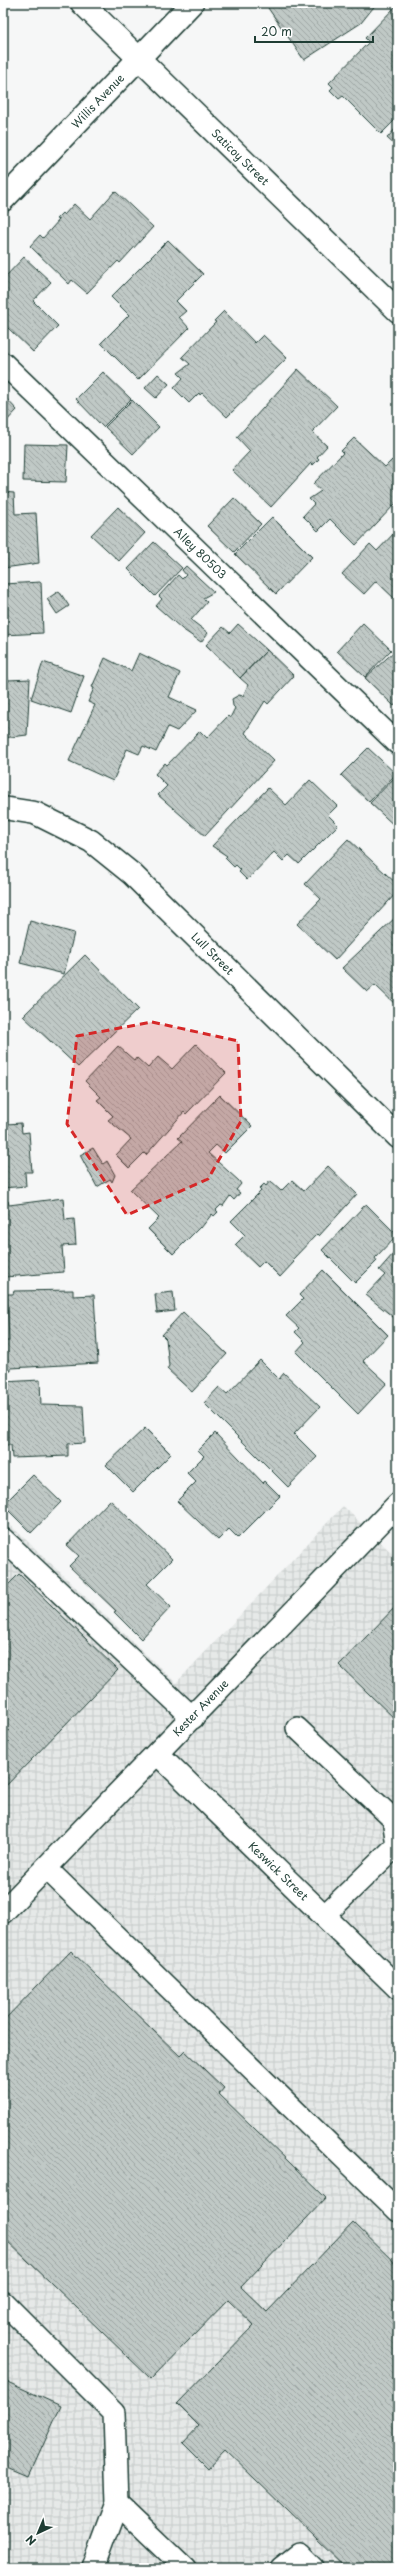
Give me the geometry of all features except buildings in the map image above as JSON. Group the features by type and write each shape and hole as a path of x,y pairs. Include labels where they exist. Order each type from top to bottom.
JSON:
{"street":[{"name":"Saticoy Street","path":"82,3 137,60 398,311"},
{"name":"Willis Avenue","path":"3,200 192,3"},
{"name":"Lull Street","path":"3,808 35,813 91,841 132,874 398,1137"},
{"name":"Kester Avenue","path":"3,1912 193,1718 398,1504"},
{"name":"Keswick Street","path":"158,1754 398,1988"}],"lane":[{"name":"Alley 80503","path":"3,363 398,744"},
{"path":"3,1539 193,1718"},
{"path":"297,1728 393,1819 397,1845 324,1916"},
{"path":"46,1868 398,2211"},
{"path":"3,2302 114,2414 117,2503 93,2568"},
{"path":"117,2503 185,2568"},
{"path":"281,2568 299,2554 313,2568"}],"highlighted area":[{"path":"152,1022 238,1041 241,1121 208,1179 127,1215 67,1124 77,1036"}],"shaded area":[{"path":"343,1506 398,1559 398,2568 3,2568 3,1518 176,1683"}]}
